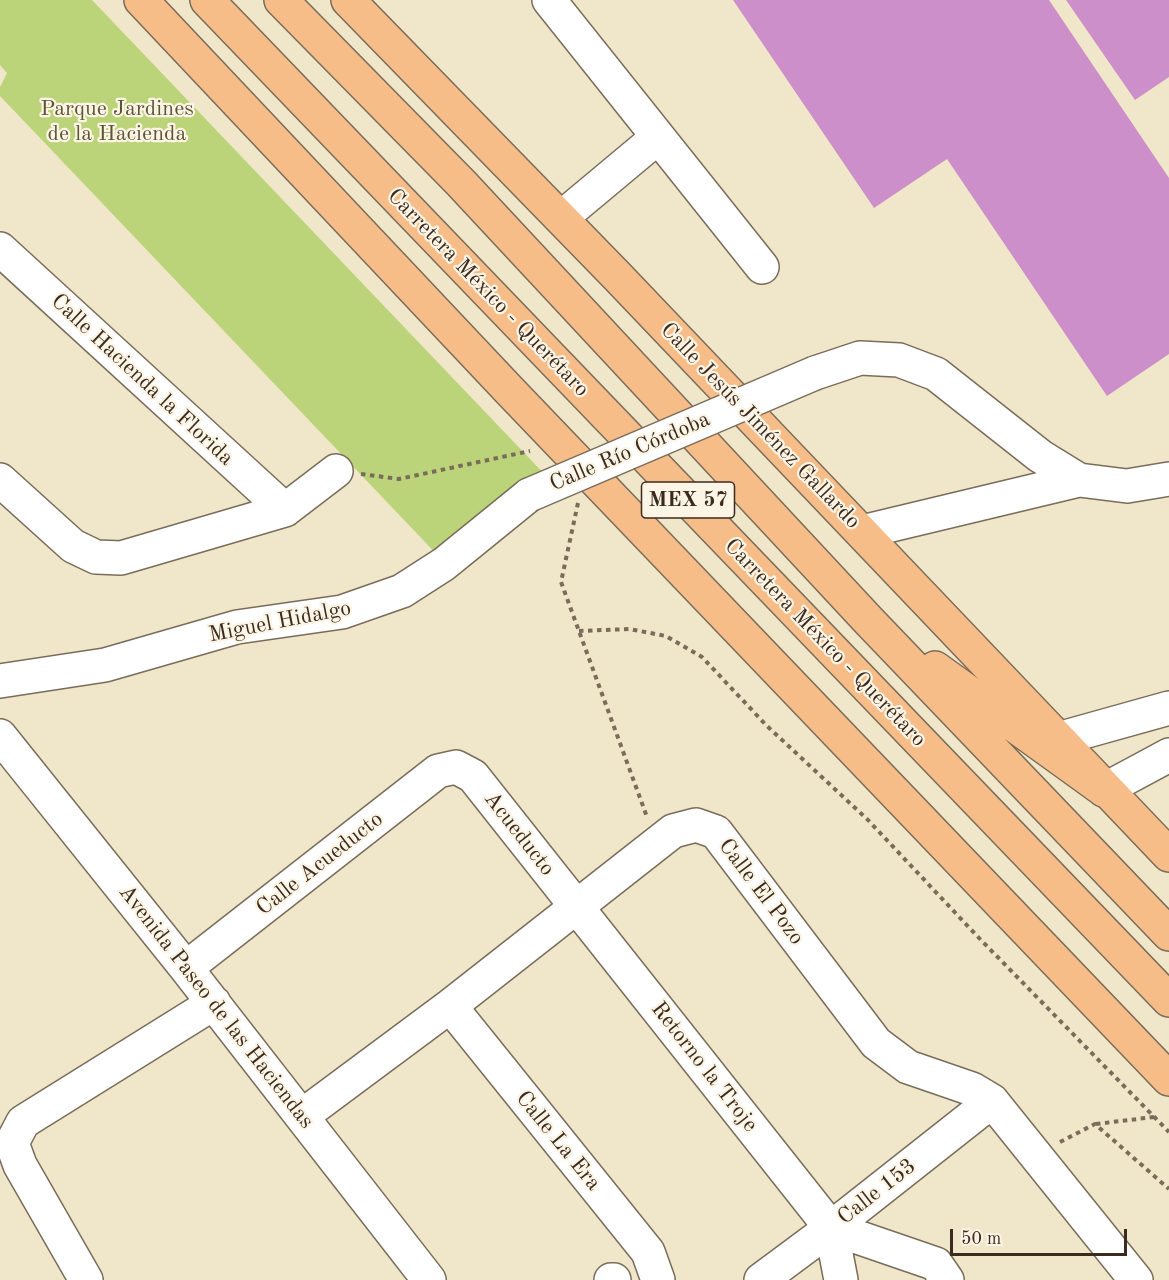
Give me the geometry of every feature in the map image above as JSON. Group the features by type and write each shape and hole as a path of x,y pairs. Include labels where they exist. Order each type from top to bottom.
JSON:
{"main road":[{"path":"141,0 561,444 1169,1079"},
{"path":"192,0 272,67"},
{"name":"Carretera México - Querétaro","path":"207,0 1169,1000"},
{"name":"Carretera México - Querétaro","path":"281,0 461,183 869,621 1169,934"},
{"path":"310,0 461,183"},
{"name":"Calle Jesús Jiménez Gallardo","path":"348,0 561,218 862,532 1104,790 1169,855"},
{"path":"869,621 1104,790"}],"street":[{"path":"549,0 762,267"},
{"path":"561,218 658,136"},
{"name":"Calle Hacienda la Florida","path":"0,249 285,510"},
{"name":"Calle Río Córdoba","path":"529,495 815,373 860,358 899,360 936,374 1040,456 1079,480"},
{"path":"0,480 73,546 96,557 122,558 285,510 336,471"},
{"name":"Calle Río Córdoba","path":"862,532 1079,480 1127,486 1169,479"},
{"name":"Miguel Hidalgo","path":"0,681 105,665 237,627 342,612 402,591 444,564 529,495"},
{"path":"1058,739 1169,708"},
{"name":"Avenida Paseo de las Haciendas","path":"0,736 214,1003 429,1280"},
{"path":"1104,790 1169,755"},
{"name":"Calle Acueducto","path":"186,968 438,771 456,767"},
{"name":"Acueducto","path":"456,767 473,776 576,906"},
{"name":"Calle El Pozo","path":"302,1116 450,1006 674,831 696,825 716,832 876,1043 908,1067 972,1089 992,1101 1136,1280"},
{"name":"Retorno la Troje","path":"576,906 831,1228 841,1280"},
{"path":"86,1280 20,1165 12,1143 23,1122 214,1003"},
{"name":"Calle La Era","path":"450,1006 648,1252 658,1280"},
{"name":"Calle 153","path":"761,1280 992,1101"},
{"path":"831,1228 936,1264 947,1280"}],"path":[{"path":"336,471 399,479 561,444"},
{"path":"603,488 579,497 561,582 657,844"},
{"path":"579,631 629,629 666,636 702,657 767,726 867,819 979,939 1169,1132"},
{"path":"1035,1155 1095,1124 1154,1117"},
{"path":"1095,1124 1169,1189"}],"green space":[{"name":"Parque Jardines de la Hacienda","path":"0,0 92,0 552,482 445,563 0,96 0,87 7,73 0,65"}],"building":[{"path":"733,0 1049,0 1169,178 1169,354 1107,396 947,159 874,208"},
{"path":"1066,0 1169,0 1169,77 1135,100"}]}
